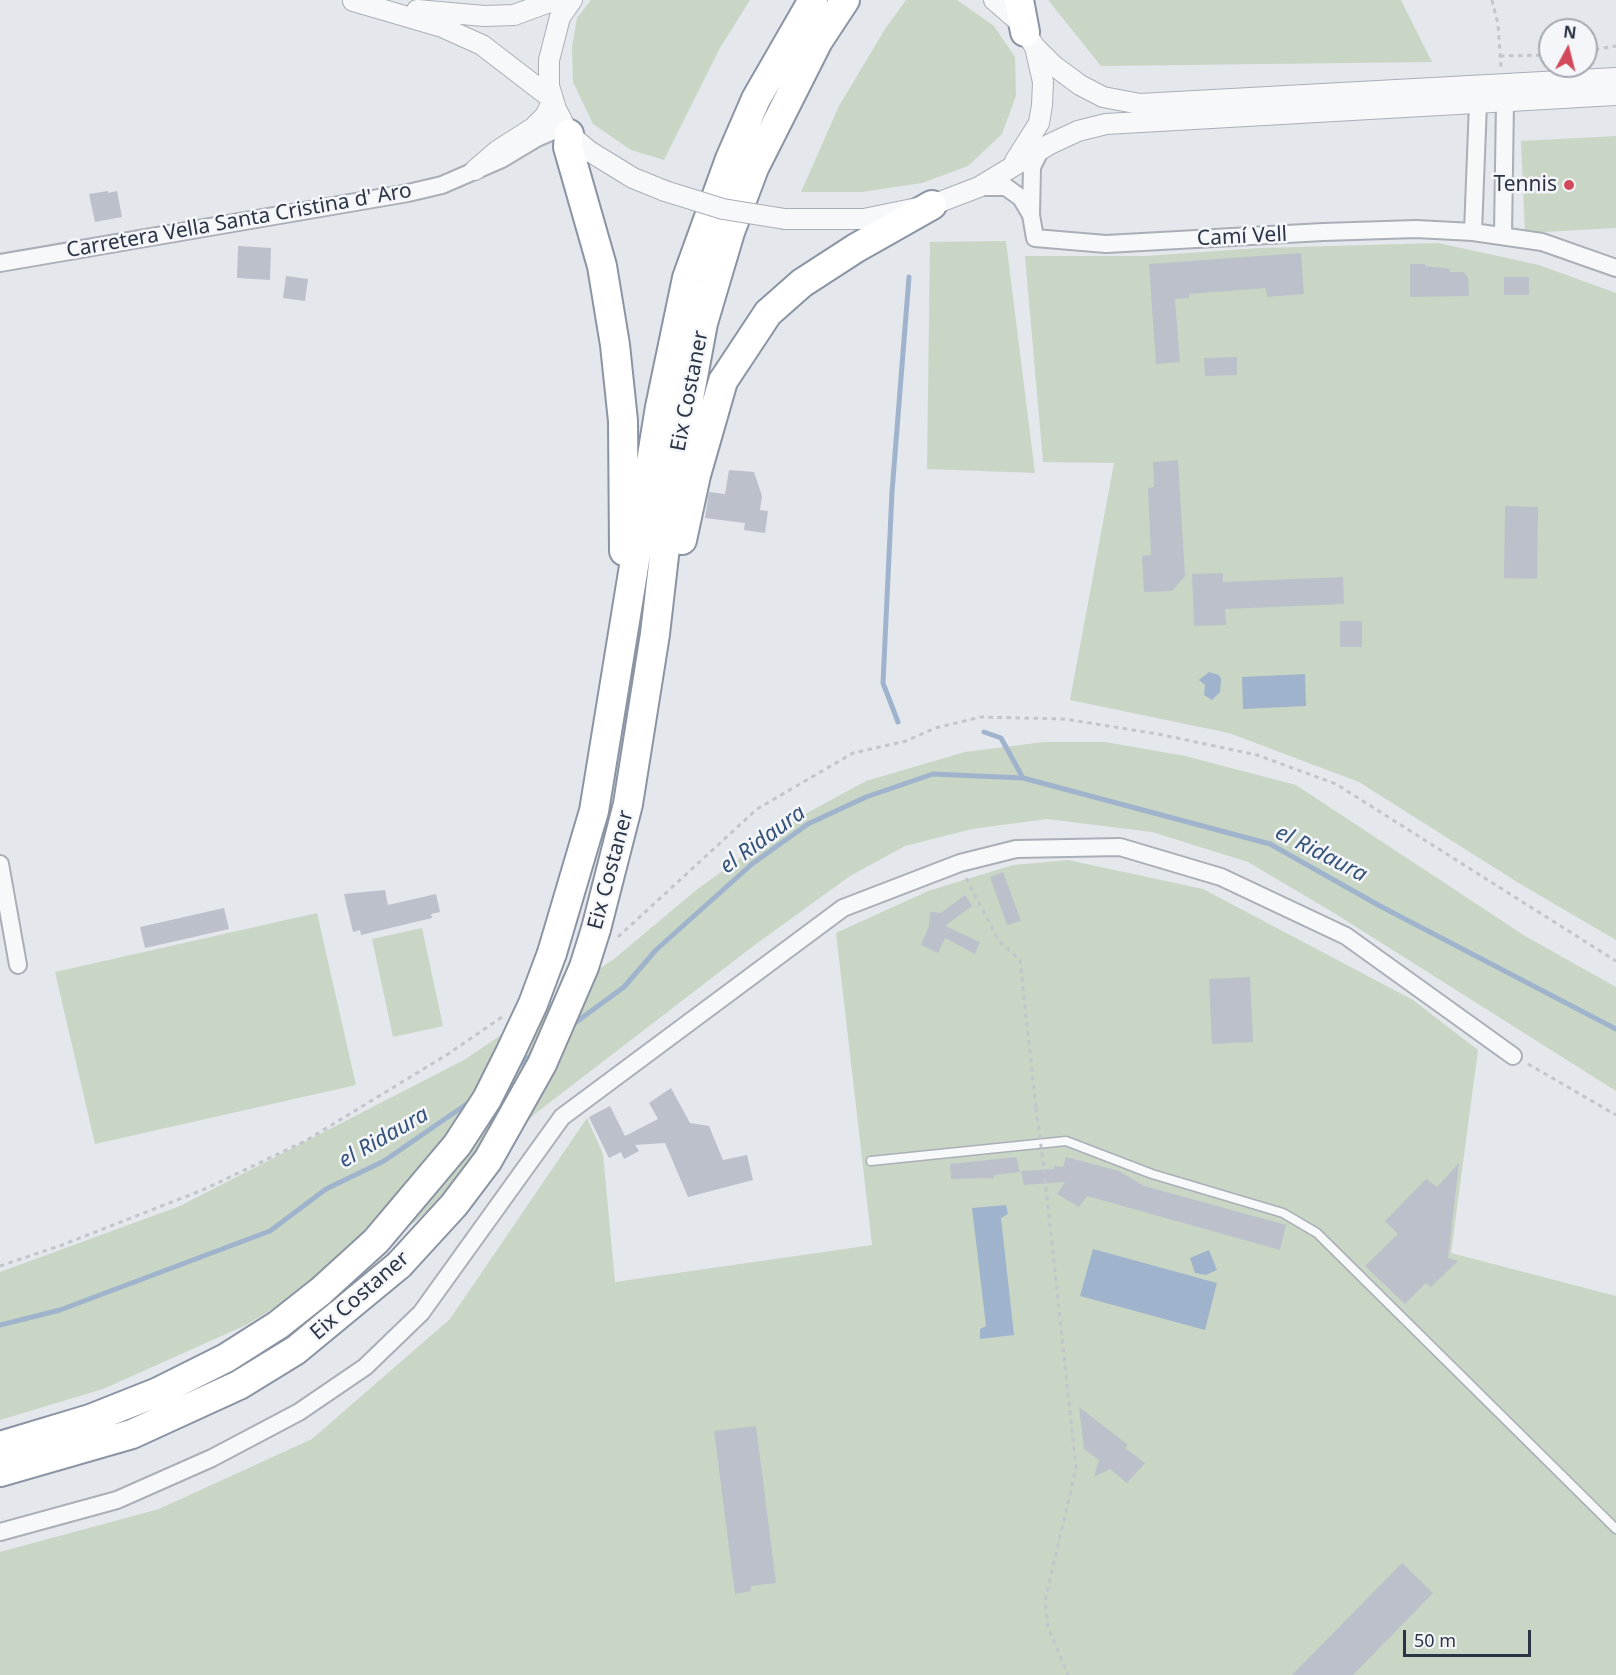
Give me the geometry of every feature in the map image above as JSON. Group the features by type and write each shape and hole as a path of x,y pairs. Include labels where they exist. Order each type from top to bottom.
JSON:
{"highway":[{"name":"Eix Costaner","path":"0,1446 90,1419 158,1392 234,1352 278,1325 321,1291 376,1241 457,1145 487,1099 533,1004 552,953 594,811 627,598 638,549 666,371 687,278 730,159 756,99 813,0"},
{"name":"Eix Costaner","path":"0,1472 132,1434 239,1385 296,1350 399,1265 454,1205 488,1160 542,1064 584,967 596,929 628,804 655,634 679,447 704,323 729,232 754,168 785,103 818,41 845,0"},
{"path":"1019,0 1030,39"},
{"path":"567,130 567,147 602,266 615,345 623,421 622,537 627,598"},
{"path":"655,634 679,555 696,475 713,413 723,381 739,354 768,313 802,283 856,248 932,205"}],"street":[{"path":"350,1 484,16 514,15 555,0"},
{"path":"572,0 560,17 549,60 552,99 567,130 611,166 665,191 723,209 785,219 864,219 932,205 979,187 1041,148 1078,131 1106,124 1478,103 1504,92 1616,78"},
{"path":"994,0 1053,65 1103,97 1140,104 1504,92 1616,95"},
{"path":"350,1 442,27 482,45 552,99"},
{"path":"1012,166 1039,123 1042,105 1042,82 1030,39"},
{"path":"1503,235 1504,92"},
{"path":"475,170 497,151 533,128 546,115 552,99"},
{"path":"1473,232 1478,103"},
{"name":"Carretera Vella Santa Cristina d' Aro","path":"0,263 408,193 442,184 567,130"},
{"name":"Camí Vell","path":"1041,148 1032,167 1031,215 1035,237 1106,244 1323,232 1416,229 1473,232 1542,242 1616,268"},
{"name":"Camí Vell","path":"979,187 1006,186 1021,198 1031,215"},
{"path":"0,1532 117,1500 212,1458 299,1412 365,1367 421,1313 562,1118 843,908 960,862 1016,849 1120,847 1221,877 1346,936 1513,1056"},
{"path":"0,864 18,965"}],"lane":[{"path":"871,1161 1066,1140 1152,1174 1283,1213 1317,1233 1616,1529"}],"path":[{"path":"1492,0 1498,24 1504,92"},
{"path":"1598,49 1616,46"},
{"path":"1500,56 1538,55"},
{"path":"960,862 999,942 1020,960 1076,1468 1045,1601 1048,1628 1068,1675"},
{"path":"1513,1056 1616,1115"}],"green space":[{"path":"591,0 750,0 720,48 664,160 631,150 593,124 573,82 572,47 577,18"},
{"path":"906,0 957,0 994,26 1015,57 1016,96 1002,134 968,166 922,183 862,192 801,192 839,106 885,29"},
{"path":"1048,0 1401,0 1432,62 1101,66"},
{"name":"Tennis","path":"1616,136 1616,228 1525,233 1521,141"},
{"path":"1006,241 1035,473 927,469 930,242"},
{"path":"1438,243 1539,265 1616,293 1616,940 1517,882 1359,782 1229,733 1070,700 1114,463 1043,462 1025,256 1145,256 1260,248"},
{"path":"1044,742 1105,742 1185,756 1296,785 1525,936 1616,987 1616,1091 1334,913 1248,862 1152,832 1047,819 972,829 905,846 850,876 752,947 536,1113 415,1222 246,1325 103,1389 0,1420 0,1272 180,1206 464,1060 614,959 695,891 785,825 866,781 965,752"},
{"path":"1068,860 1203,889 1413,1000 1478,1050 1451,1253 1616,1296 1616,1675 0,1675 0,1552 159,1509 312,1439 450,1319 587,1118 603,1154 615,1282 872,1245 836,933 928,891 1013,865"},
{"path":"317,913 356,1085 95,1144 55,972"},
{"path":"422,928 443,1026 393,1037 372,939"}],"water":[{"path":"1209,672 1219,675 1221,679 1220,692 1212,700 1204,695 1205,685 1199,680"},
{"path":"1305,674 1306,706 1243,709 1242,677"},
{"path":"1006,1205 1008,1214 1001,1218 1014,1335 980,1339 980,1329 986,1326 972,1208"},
{"path":"1093,1249 1217,1283 1205,1330 1080,1296"},
{"path":"1209,1250 1217,1270 1206,1275 1195,1273 1190,1258"}],"building":[{"path":"108,191 108,193 117,191 122,217 95,222 89,194"},
{"path":"238,246 271,248 270,280 237,278"},
{"path":"1301,253 1304,294 1267,297 1266,288 1189,294 1189,298 1175,299 1180,362 1156,364 1149,264"},
{"path":"1410,264 1425,264 1425,266 1450,269 1450,272 1463,272 1468,277 1469,296 1410,297"},
{"path":"286,276 308,279 305,301 283,298"},
{"path":"1504,277 1529,277 1529,295 1504,295"},
{"path":"1237,357 1237,375 1205,376 1204,358"},
{"path":"1178,460 1185,576 1172,591 1144,592 1142,556 1151,555 1148,488 1154,487 1153,462"},
{"path":"729,470 754,472 762,496 760,510 768,511 765,533 744,530 745,523 705,518 709,492 725,494"},
{"path":"1505,506 1538,507 1537,579 1504,578"},
{"path":"1223,573 1223,582 1343,577 1344,604 1225,609 1226,625 1194,626 1192,574"},
{"path":"1340,621 1362,621 1362,647 1340,647"},
{"path":"1003,872 1021,921 1007,925 990,877"},
{"path":"385,890 388,905 436,894 440,912 431,914 432,918 361,935 360,930 353,932 344,894"},
{"path":"965,895 972,906 945,926 980,942 975,954 945,938 938,953 921,945 929,926 930,912 941,913"},
{"path":"224,908 229,929 145,948 140,927"},
{"path":"1250,977 1253,1042 1212,1044 1209,979"},
{"path":"671,1088 690,1123 709,1126 723,1160 747,1155 753,1180 688,1197 665,1143 635,1145 639,1151 624,1159 621,1152 609,1158 589,1117 610,1106 625,1136 658,1119 649,1103"},
{"path":"1016,1157 1020,1172 994,1175 994,1178 951,1179 950,1164"},
{"path":"1066,1157 1119,1171 1144,1186 1286,1225 1280,1250 1087,1196 1079,1207 1057,1194 1065,1182 1024,1185 1021,1171 1054,1169 1054,1166 1063,1167"},
{"path":"1459,1163 1448,1258 1458,1261 1431,1287 1426,1283 1405,1304 1365,1266 1398,1234 1385,1221 1426,1179 1437,1187"},
{"path":"1079,1407 1128,1445 1125,1448 1145,1463 1127,1483 1110,1469 1094,1477 1099,1460 1084,1449"},
{"path":"756,1426 776,1583 751,1586 751,1591 735,1594 714,1431"},
{"path":"1402,1563 1433,1593 1353,1675 1292,1675"}],"waterway":[{"path":"898,722 883,683 892,492 909,277"},
{"path":"984,732 1001,738 1023,778"},
{"name":"el Ridaura","path":"572,1025 624,987 656,950 752,864 808,824 866,797 933,774 1023,778 1270,844 1380,906 1616,1029"},
{"name":"el Ridaura","path":"517,1067 533,1054"},
{"name":"el Ridaura","path":"0,1325 60,1310 270,1231 326,1189 384,1161 471,1101"}],"place":[{"name":"Tennis","path":"1569,185"}]}
